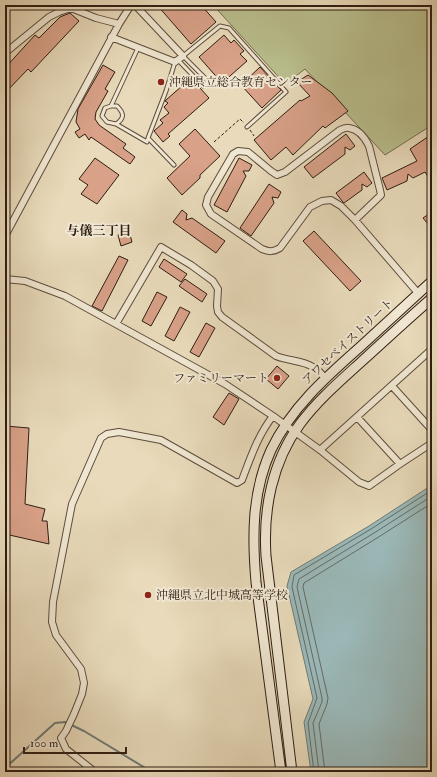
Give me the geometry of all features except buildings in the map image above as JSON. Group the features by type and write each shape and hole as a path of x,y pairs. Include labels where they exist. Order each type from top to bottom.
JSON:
{"main road":[{"name":"アワセベイストリート","path":"281,772 256,582 253,540 255,507 258,490 272,450 285,425 309,396 325,378 432,281"},
{"name":"アワセベイストリート","path":"292,772 268,581 265,539 270,491 274,477 283,453 295,432 310,411 329,391 432,298"}],"street":[{"path":"5,236 118,24 131,5"},
{"path":"135,5 179,59"},
{"path":"5,53 49,17 71,8 96,18 118,24"},
{"path":"111,37 138,48 179,59"},
{"path":"355,220 381,195 366,140 356,130 348,128 340,130 285,172 277,175 248,152 238,151 233,154 208,197 206,205 211,214 268,252 275,251 280,248 310,207 322,201 331,200 341,206 355,220 418,294"},
{"path":"116,324 161,247 191,265 213,281 218,289 217,306 218,312 222,317 276,356 299,361 315,368 325,378"},
{"path":"5,279 25,281 64,296 225,384 320,450 360,482 369,486 432,443"},
{"path":"320,450 432,349"},
{"path":"427,354 432,360"},
{"path":"392,386 432,430"},
{"path":"95,772 66,749 61,738 66,732 74,714 82,694 84,683 81,669 56,635 52,622 53,602 72,504 101,438 107,434 119,432 161,440 237,483 242,480 256,445 273,416"},
{"path":"357,417 400,464"}],"lane":[{"path":"116,124 123,116 122,111 117,106 105,108 102,116 107,122 116,124 147,142 179,59 220,26 229,28 286,92 247,127"},
{"path":"111,106 138,48"},
{"path":"179,59 208,81 203,86 179,59"},
{"path":"148,138 174,165"}],"path":[{"path":"214,142 240,120 254,136"}],"green space":[{"path":"213,5 432,5 432,125 385,155 305,69 285,84"}],"water":[{"path":"432,485 432,772 311,772 304,722 313,699 287,586 291,572 369,526"}],"waterway":[{"path":"5,768 55,723 65,722 84,731 152,772"}],"place":[{"name":"沖縄県立総合教育センター","path":"161,82"},
{"name":"ファミリーマート","path":"277,378"},
{"name":"沖縄県立北中城高等学校","path":"148,595"}],"district":[{"name":"与儀三丁目","path":"99,231"}]}
